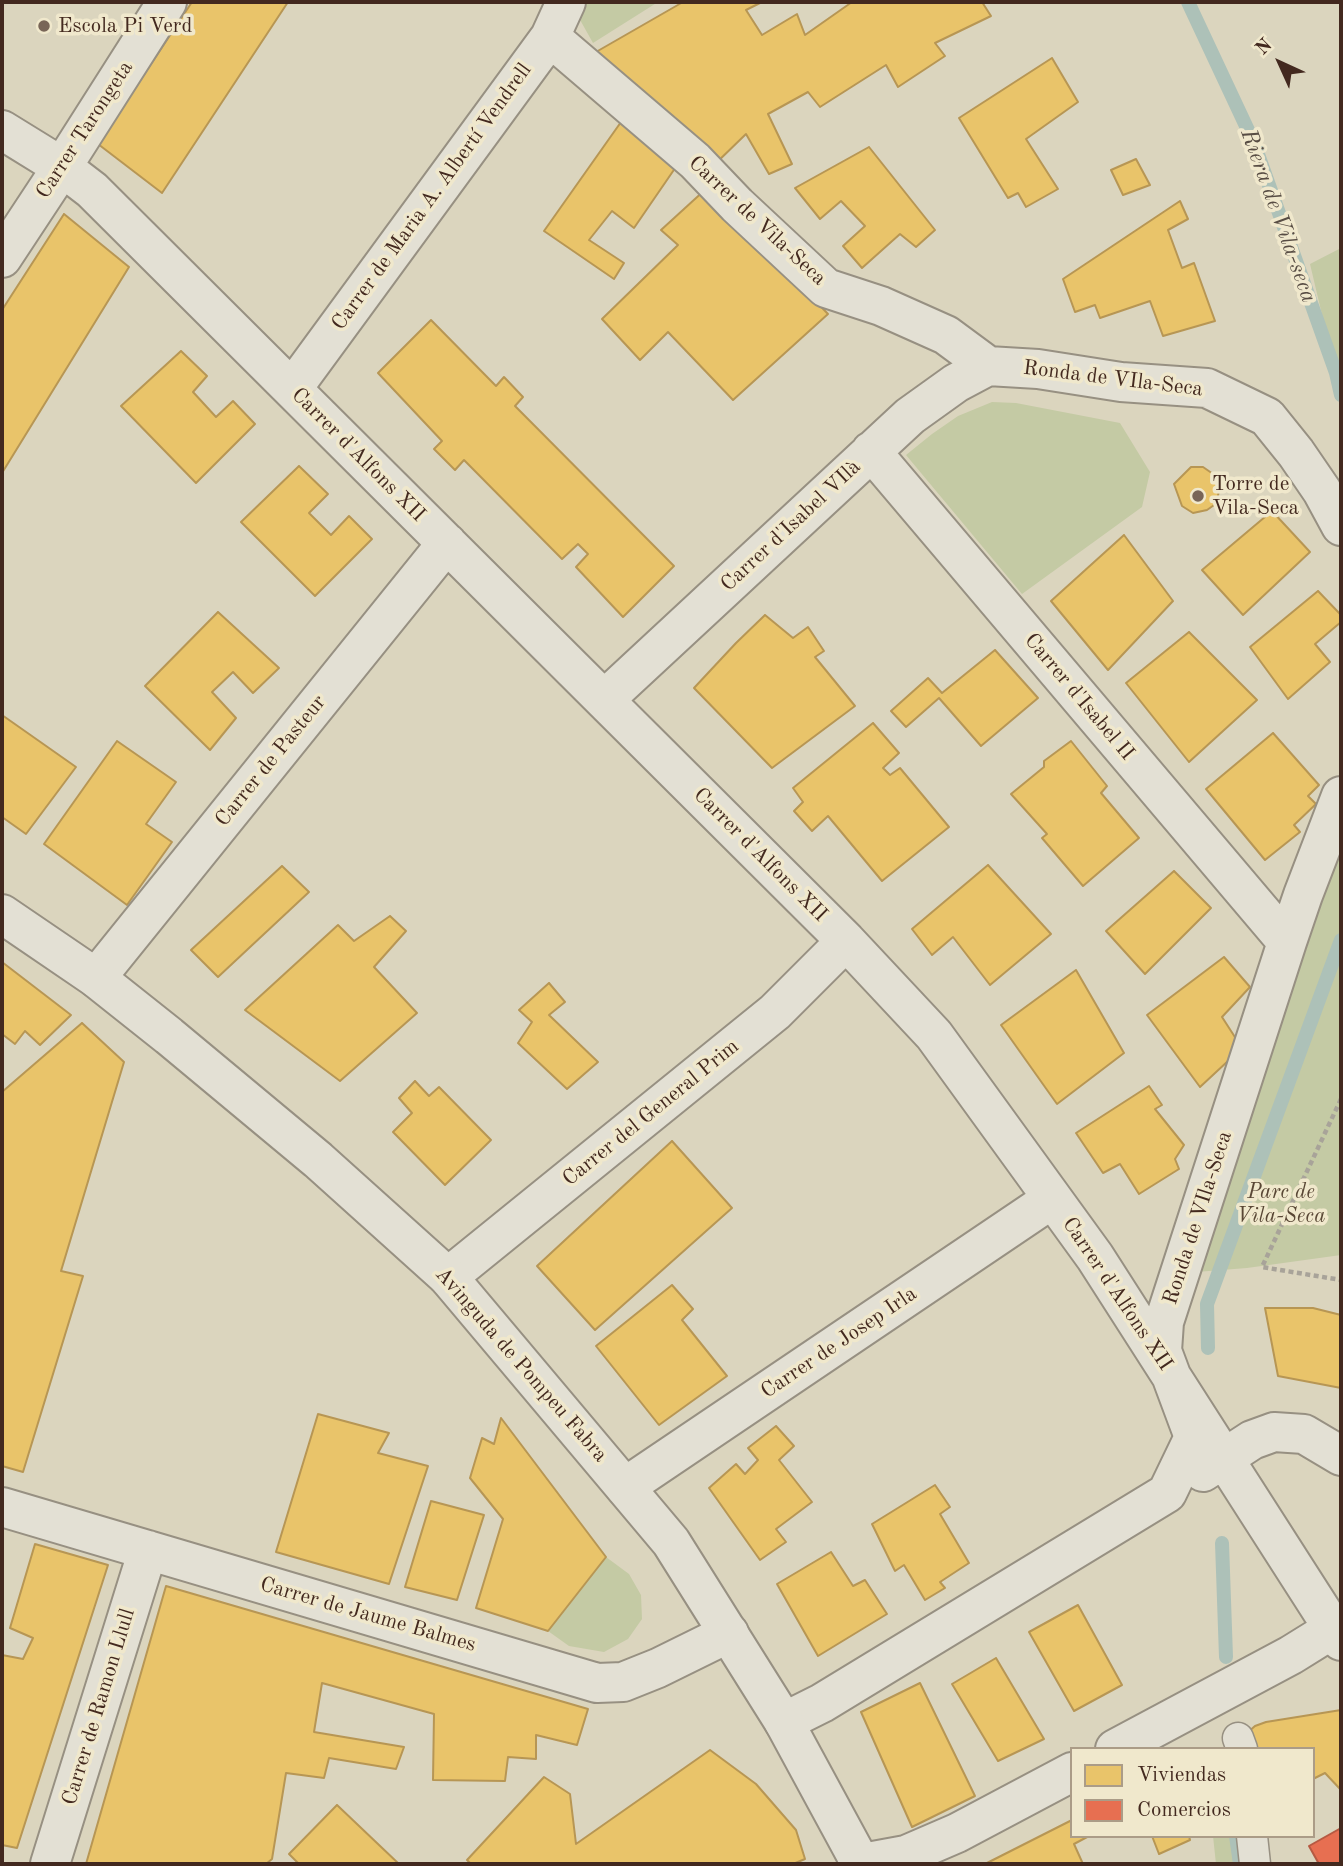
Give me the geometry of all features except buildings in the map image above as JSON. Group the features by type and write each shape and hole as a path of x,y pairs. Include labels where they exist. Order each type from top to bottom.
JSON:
{"street":[{"name":"Carrer Tarongeta","path":"2,258 167,2"},
{"name":"Carrer de Maria A. Albertí Vendrell","path":"292,388 550,37 566,2"},
{"name":"Carrer de Vila-Seca","path":"550,37 695,161 737,205 826,288 881,306 946,335 988,366"},
{"name":"Carrer d'Alfons XII","path":"2,130 62,167 92,190 846,940 934,1035 1095,1257 1224,1459 1339,1631"},
{"name":"Carrer d'Isabel VIlà","path":"604,700 909,416 956,383 988,366"},
{"name":"Ronda de VIla-Seca","path":"988,366 1038,369 1121,382 1206,388 1268,418 1322,491 1341,526"},
{"name":"Carrer d'Isabel II","path":"871,451 1287,942"},
{"name":"Carrer de Pasteur","path":"96,978 447,543"},
{"name":"Ronda de VIla-Seca","path":"1167,1493 1194,1437 1162,1351 1164,1322 1287,942 1341,796"},
{"name":"Avinguda de Pompeu Fabra","path":"2,914 96,978 318,1160 448,1277 671,1542 784,1722 859,1864"},
{"name":"Carrer del General Prim","path":"448,1277 775,1012 846,940"},
{"name":"Carrer de Josep Irla","path":"625,1488 1052,1199"},
{"path":"784,1722 822,1703 1252,1440 1274,1432 1304,1434 1338,1451"},
{"name":"Carrer de Jaume Balmes","path":"2,1507 597,1683 624,1682 729,1633"},
{"name":"Carrer de Ramon Llull","path":"50,1864 148,1550"},
{"path":"1119,1747 1339,1631"},
{"path":"859,1864 906,1856 957,1833 1070,1773"},
{"path":"1252,1838 1255,1864"}],"path":[{"path":"1341,1099 1262,1267 1341,1280"}],"green space":[{"path":"570,2 658,2 593,43"},
{"path":"1341,248 1341,395 1310,264"},
{"path":"992,402 1016,403 1120,423 1150,472 1142,507 1022,594 906,455 958,416"},
{"name":"Parc de Vila-Seca","path":"1341,847 1341,1255 1196,1272"},
{"path":"606,1557 629,1574 641,1595 642,1619 628,1639 604,1652 569,1646 548,1631"},
{"path":"1213,1838 1250,1838 1254,1864 1216,1864"}],"waterway":[{"name":"Riera de Vila-seca","path":"1188,2 1254,143 1336,373 1341,395"},
{"name":"Riera de Vila-seca","path":"1208,1348 1207,1304 1341,940"},
{"path":"1222,1543 1226,1657"},
{"path":"1236,1838 1240,1864"}],"place":[{"name":"Escola Pi Verd","path":"44,26"},
{"name":"Torre de Vila-Seca","path":"1198,496"}]}
